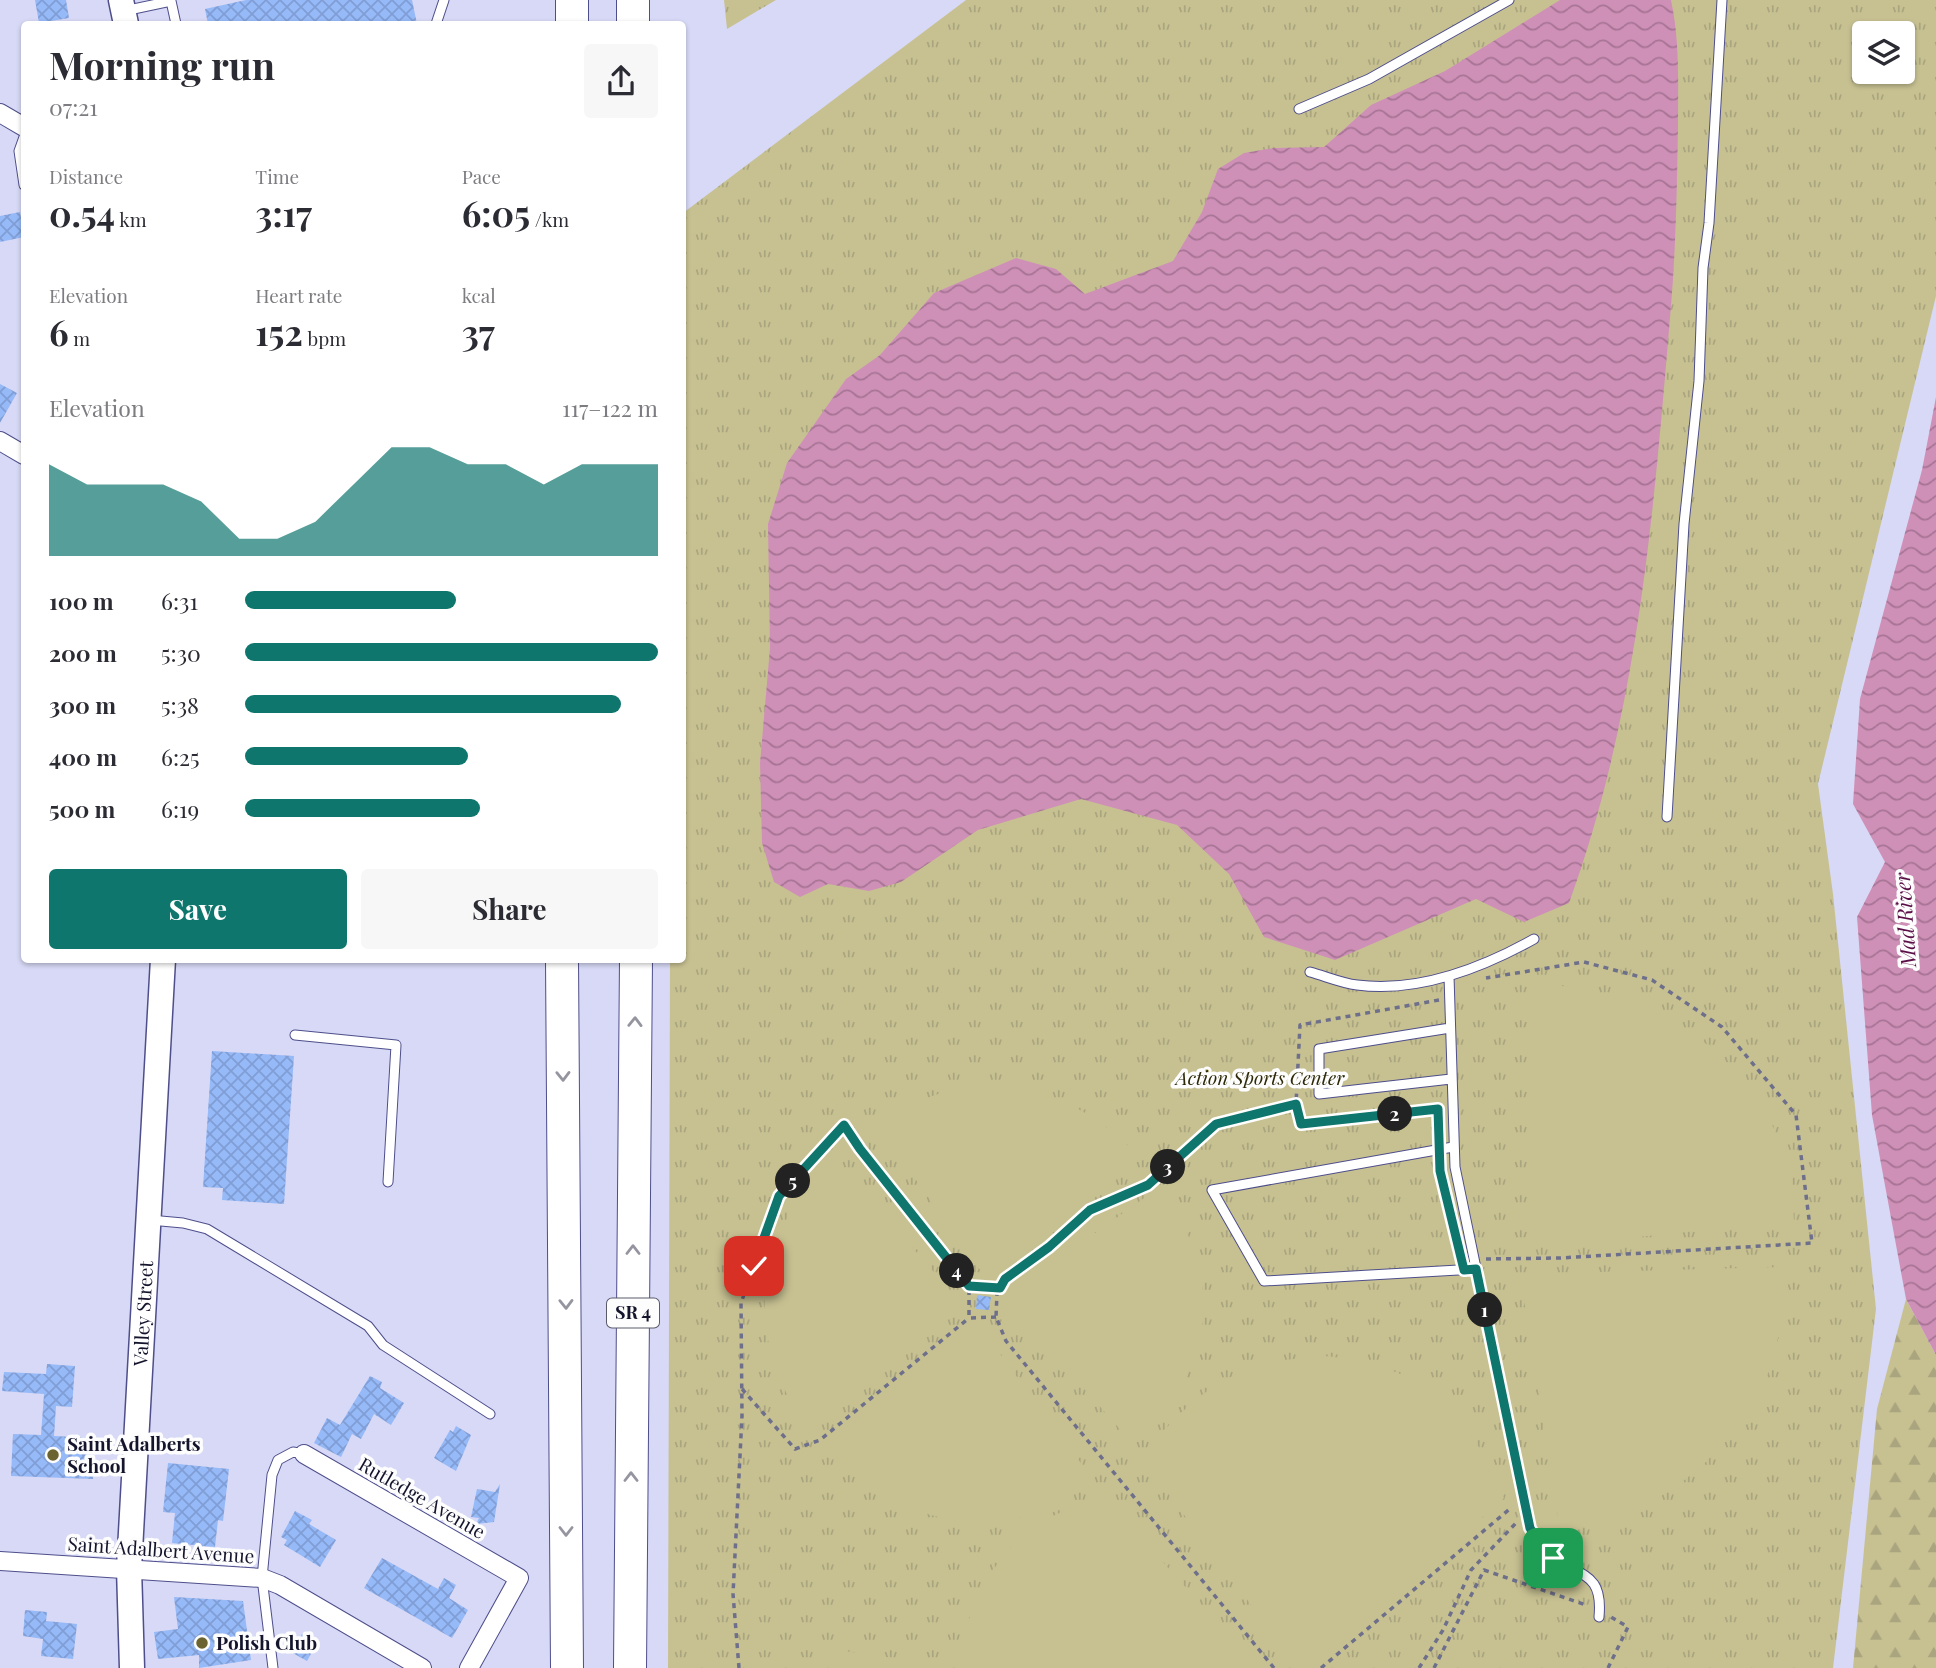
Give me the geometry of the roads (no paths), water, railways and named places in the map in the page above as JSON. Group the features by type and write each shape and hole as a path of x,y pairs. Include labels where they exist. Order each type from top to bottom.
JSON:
{"highway":[{"path":"572,0 572,21"},
{"path":"633,0 633,21"},
{"path":"562,963 566,1668"},
{"name":"SR 4","path":"630,1668 636,963"},
{"path":"631,1522 641,1668"}],"street":[{"path":"0,113 21,125"},
{"path":"0,441 21,453"},
{"name":"Valley Street","path":"132,1668 129,1568 163,963"},
{"name":"Rutledge Avenue","path":"304,1454 519,1578 469,1668"},
{"name":"Saint Adalbert Avenue","path":"0,1561 262,1578 281,1585 422,1668"}],"lane":[{"path":"437,21 444,0"},
{"path":"1298,109 1369,79 1509,0"},
{"path":"1667,817 1684,524 1699,381 1703,268 1709,223 1722,0"},
{"path":"124,12 174,1 176,21"},
{"path":"21,145 21,164"},
{"path":"1310,971 1356,985 1393,985 1449,976 1497,960 1534,939"},
{"path":"1449,976 1455,1167 1530,1528 1542,1548 1553,1558 1584,1573 1597,1586 1602,1615"},
{"path":"1450,1028 1319,1049 1319,1094 1451,1079"},
{"path":"295,1035 396,1045 388,1182"},
{"path":"1454,1147 1212,1190 1264,1281 1476,1269"},
{"path":"148,1220 195,1226 230,1242 368,1326 383,1345 490,1414"},
{"path":"273,1668 262,1578 272,1475 278,1460 293,1452 304,1454"}],"water":[{"path":"1560,0 1671,0 1676,31 1678,78 1673,284 1650,533 1628,683 1612,757 1593,831 1569,903 1524,922 1476,899 1335,960 1264,937 1229,874 1177,825 1081,799 978,830 901,882 869,891 828,884 800,897 774,882 762,843 760,763 770,648 768,524 787,463 846,379 880,355 934,293 1016,258 1056,269 1085,294 1173,261 1202,212 1218,169 1244,153 1274,148 1324,147 1371,105 1445,71"},
{"name":"Mad River","path":"1936,397 1936,1355 1906,1299 1872,1115 1857,917 1885,862 1853,804 1860,699 1922,470"}],"place":[{"name":"Saint Adalberts School","path":"53,1455"},
{"name":"Polish Club","path":"202,1643"}],"park label":[{"name":"Action Sports Center","path":"1260,1078"}]}
